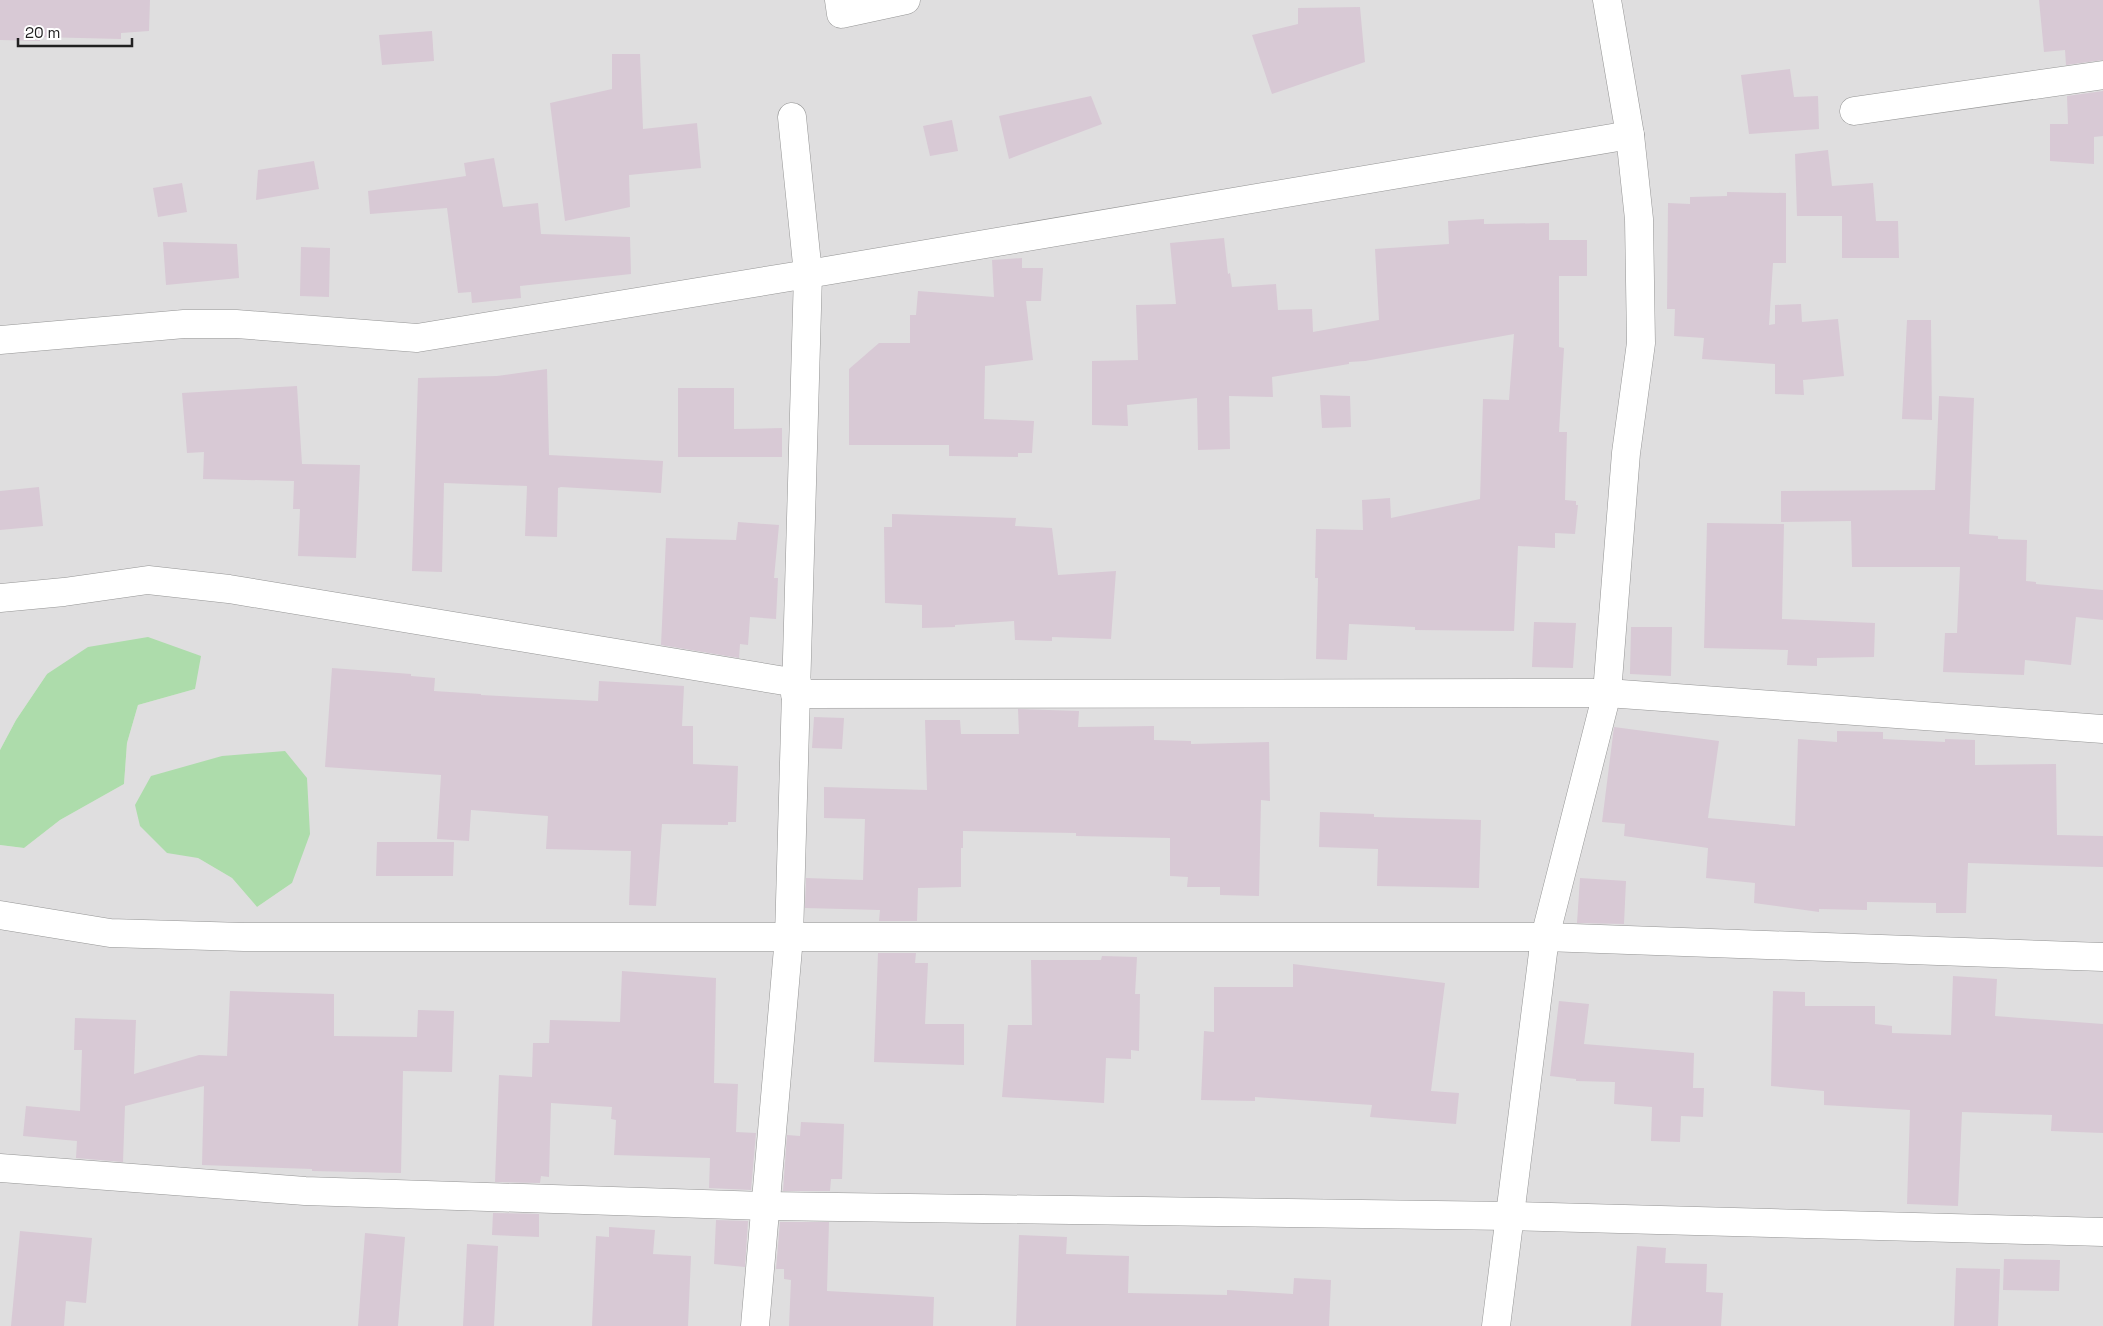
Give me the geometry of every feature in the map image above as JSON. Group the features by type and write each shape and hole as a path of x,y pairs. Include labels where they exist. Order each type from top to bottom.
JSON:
{"street":[{"path":"840,0 841,14 906,0"},
{"path":"1496,1326 1545,937 1607,693 1626,453 1641,343 1639,220 1630,135 1607,0"},
{"path":"1854,111 2103,74"},
{"path":"755,1326 789,936 808,274 792,117"},
{"path":"0,340 184,324 236,324 417,338 1630,135"},
{"path":"0,598 64,592 148,580 229,589 796,688 1607,693 2103,729"},
{"path":"0,915 110,933 234,937 1545,937 2103,957"},
{"path":"0,1168 305,1191 766,1206 1510,1216 2103,1232"}],"shaded area":[{"path":"0,0 2103,0 2103,1326 0,1326 0,845 24,848 60,820 124,784 127,743 138,705 195,689 47,674 16,720 0,750","holes":["198,858 292,883 257,907 232,878"]},
{"path":"148,637 201,656 195,689 138,705 127,743 124,784 60,820 24,848 0,845 0,750 16,720 47,674 88,647"},
{"path":"285,751 307,778 310,834 292,883 257,907 232,878 198,858 167,853 140,826 135,805 151,776 222,756"}],"building":[{"path":"0,0 150,0 149,31 121,33 121,39 40,37 40,41 0,40"},
{"path":"2039,0 2103,0 2103,60 2066,65 2065,50 2044,52"},
{"path":"1360,7 1365,62 1272,94 1252,35 1298,24 1298,8"},
{"path":"432,31 434,61 382,65 379,35"},
{"path":"612,54 640,54 643,129 697,123 701,168 629,175 630,207 565,221 550,103 612,89"},
{"path":"1790,69 1794,97 1818,96 1819,129 1749,134 1741,75"},
{"path":"2103,91 2103,136 2094,137 2094,164 2050,161 2050,124 2068,124 2067,96"},
{"path":"1091,96 1102,124 1009,159 999,116"},
{"path":"952,120 958,151 930,156 923,126"},
{"path":"1828,150 1832,186 1873,183 1876,221 1898,221 1899,258 1842,258 1842,216 1797,216 1795,154"},
{"path":"494,158 503,207 538,203 541,234 630,237 631,274 520,286 521,298 472,303 471,292 458,293 447,208 370,214 368,191 466,176 464,163"},
{"path":"314,161 319,189 256,200 258,170"},
{"path":"182,183 187,212 158,217 153,188"},
{"path":"1727,192 1786,193 1786,263 1773,263 1769,325 1775,324 1775,305 1801,304 1802,322 1838,319 1844,376 1803,380 1804,395 1775,394 1775,364 1702,359 1704,338 1674,336 1675,309 1667,309 1668,203 1690,204 1690,197 1727,196"},
{"path":"1484,219 1484,224 1549,223 1549,240 1587,240 1587,276 1559,276 1559,347 1564,348 1559,432 1567,432 1565,500 1576,501 1576,505 1578,505 1575,534 1555,533 1555,548 1518,546 1514,631 1415,630 1415,627 1349,624 1347,660 1316,659 1318,578 1315,578 1316,529 1363,530 1362,500 1390,498 1391,518 1480,499 1483,399 1509,400 1514,334 1272,377 1273,397 1229,396 1230,449 1198,450 1197,398 1127,405 1128,426 1092,425 1092,361 1138,360 1136,305 1176,304 1170,243 1224,238 1228,274 1230,273 1232,287 1276,284 1278,310 1312,309 1313,332 1379,320 1375,249 1449,244 1448,221"},
{"path":"163,242 237,244 239,278 166,285"},
{"path":"301,247 330,248 329,297 300,296"},
{"path":"1022,258 1022,268 1043,268 1041,301 1026,301 1033,360 985,366 984,419 1034,421 1032,453 1018,453 1018,457 949,456 949,445 849,445 849,369 879,343 910,343 910,315 916,315 918,291 994,297 992,260"},
{"path":"1907,320 1931,320 1932,420 1902,419"},
{"path":"547,369 549,455 663,461 661,493 561,487 558,488 557,537 525,536 527,486 444,483 442,572 412,571 418,378 497,376"},
{"path":"297,386 302,464 360,465 356,558 298,556 300,509 293,509 294,481 203,479 204,452 187,453 182,393"},
{"path":"678,388 734,388 734,429 782,428 782,457 678,457"},
{"path":"1320,395 1350,396 1351,427 1322,428"},
{"path":"1939,396 1974,398 1969,534 1998,536 1998,539 2027,540 2026,581 2036,582 2036,584 2103,590 2103,620 2076,617 2071,665 2025,660 2024,675 1943,672 1945,633 1957,633 1960,567 1852,567 1851,521 1781,522 1781,491 1935,490"},
{"path":"39,487 43,526 0,530 0,491"},
{"path":"892,514 1016,518 1015,526 1052,528 1058,575 1116,571 1111,639 1052,637 1052,641 1015,640 1014,621 955,625 955,627 922,628 922,605 885,603 884,527 892,527"},
{"path":"738,522 779,525 774,578 778,578 776,619 750,617 748,645 740,644 739,658 661,645 666,538 736,540"},
{"path":"1707,523 1784,524 1782,619 1875,623 1874,657 1817,658 1817,666 1787,665 1788,650 1704,648"},
{"path":"1534,622 1576,623 1573,668 1532,667"},
{"path":"1631,627 1672,627 1671,676 1630,674"},
{"path":"332,668 411,674 411,676 435,678 434,691 598,701 599,681 684,686 682,726 693,726 693,764 738,766 736,822 728,822 728,825 662,824 656,906 629,905 631,851 546,849 548,816 471,810 469,841 437,839 441,775 325,767"},
{"path":"1018,709 1079,711 1078,727 1154,726 1154,740 1191,741 1191,744 1269,742 1270,801 1261,800 1259,896 1220,895 1220,887 1187,887 1188,877 1170,876 1170,838 1076,836 1076,833 963,831 961,887 918,888 917,921 879,921 880,910 805,908 806,878 863,880 865,819 824,818 824,787 927,790 925,720 960,720 961,734 1019,734"},
{"path":"814,717 844,718 842,749 812,748"},
{"path":"1614,727 1719,741 1708,818 1795,826 1798,739 1837,742 1837,731 1883,732 1883,739 1945,742 1945,739 1975,740 1975,765 2056,764 2057,835 2103,836 2103,867 1968,863 1966,913 1936,913 1936,903 1867,902 1867,910 1819,909 1819,912 1754,903 1755,883 1706,878 1708,848 1624,836 1625,824 1602,822"},
{"path":"1320,812 1374,814 1374,817 1481,820 1479,888 1377,886 1378,849 1319,847"},
{"path":"377,842 454,842 453,876 376,876"},
{"path":"1580,878 1626,881 1624,924 1577,923"},
{"path":"878,953 916,953 915,963 928,963 925,1024 964,1024 964,1065 874,1062"},
{"path":"1102,956 1137,957 1135,994 1140,994 1139,1051 1131,1050 1131,1059 1106,1058 1104,1103 1002,1097 1008,1025 1032,1025 1031,960 1101,960"},
{"path":"1293,964 1445,983 1431,1091 1459,1093 1456,1124 1370,1117 1372,1105 1255,1097 1255,1101 1201,1100 1204,1031 1214,1032 1214,987 1293,987"},
{"path":"622,971 716,978 714,1083 738,1084 736,1132 756,1133 751,1190 709,1188 710,1158 614,1155 616,1120 611,1119 612,1107 551,1103 549,1177 541,1176 540,1183 495,1182 499,1075 532,1077 533,1043 549,1043 550,1020 620,1022"},
{"path":"1953,976 1997,979 1995,1016 2103,1024 2103,1133 2051,1131 2052,1115 1962,1112 1958,1206 1907,1204 1910,1110 1824,1105 1824,1091 1771,1086 1773,991 1805,992 1805,1006 1875,1006 1875,1024 1892,1026 1892,1033 1951,1035"},
{"path":"230,991 334,994 334,1036 417,1037 418,1010 454,1011 452,1072 403,1071 401,1173 312,1171 312,1169 202,1165 204,1086 125,1106 123,1162 76,1158 77,1141 23,1136 26,1106 80,1111 82,1050 74,1050 75,1018 136,1020 134,1074 199,1055 227,1056"},
{"path":"1559,1001 1589,1004 1584,1044 1694,1053 1693,1088 1704,1088 1703,1117 1681,1116 1680,1142 1651,1141 1652,1107 1614,1104 1615,1082 1576,1081 1576,1079 1550,1076"},
{"path":"801,1122 844,1124 842,1179 831,1179 830,1191 783,1191 787,1135 800,1136"},
{"path":"493,1213 539,1214 539,1237 492,1235"},
{"path":"716,1220 748,1221 745,1267 714,1264"},
{"path":"780,1222 829,1222 827,1291 934,1297 933,1326 789,1326 791,1280 784,1279 784,1269 776,1269"},
{"path":"609,1227 655,1230 653,1254 691,1256 688,1326 592,1326 596,1236 609,1237"},
{"path":"20,1231 92,1238 86,1303 66,1301 64,1326 11,1326"},
{"path":"365,1233 405,1237 398,1326 358,1326"},
{"path":"1019,1235 1067,1237 1066,1254 1129,1256 1128,1293 1227,1295 1227,1290 1293,1294 1294,1278 1331,1280 1329,1326 1016,1326"},
{"path":"467,1244 498,1246 494,1326 463,1326"},
{"path":"1637,1246 1666,1248 1665,1263 1707,1264 1706,1292 1723,1293 1721,1326 1631,1326"},
{"path":"2004,1259 2060,1260 2059,1291 2003,1290"},
{"path":"1956,1268 2000,1269 1998,1326 1954,1326"}]}
